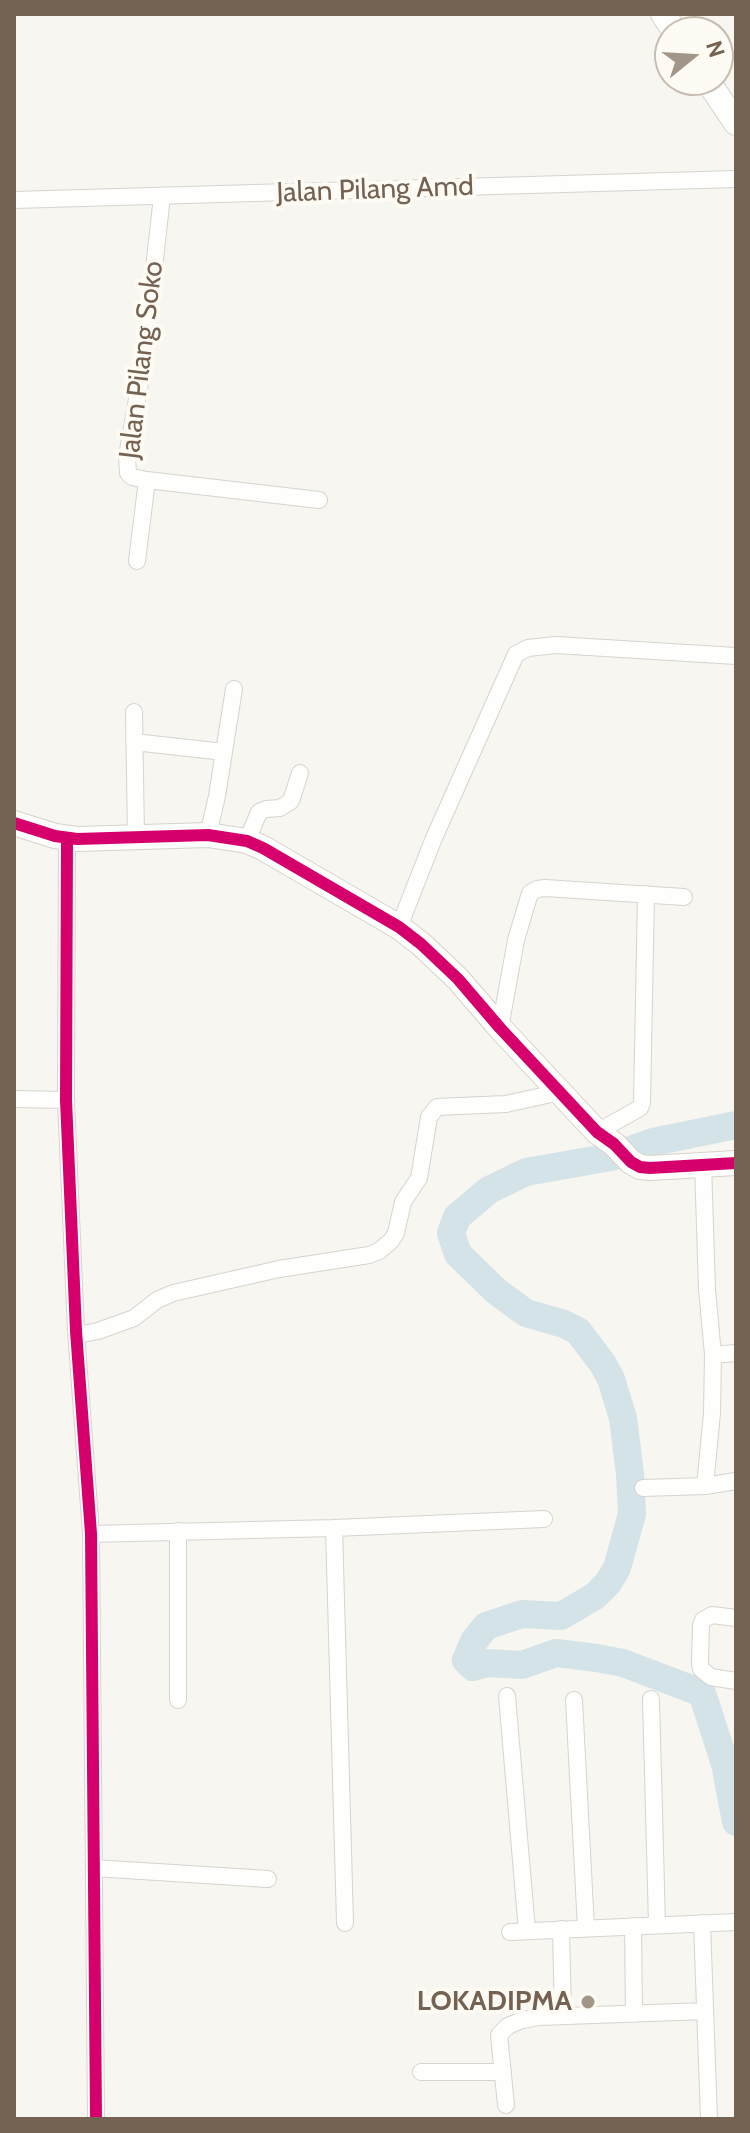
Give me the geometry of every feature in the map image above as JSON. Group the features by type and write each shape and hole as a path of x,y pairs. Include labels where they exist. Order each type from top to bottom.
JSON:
{"street":[{"path":"718,96 736,123"},
{"name":"Jalan Pilang Amd","path":"14,200 736,179"},
{"name":"Jalan Pilang Soko","path":"162,196 144,359 126,466 128,473 147,480 319,500"},
{"path":"137,561 147,480"},
{"path":"399,927 434,838 516,654 528,648 556,645 736,656"},
{"path":"208,835 234,689"},
{"path":"134,712 136,837"},
{"path":"134,742 224,752"},
{"path":"247,841 259,812 280,808 291,801 300,773"},
{"path":"14,823 67,838 208,835 247,841 280,855 399,927 451,971 560,1092 614,1146 640,1167 736,1163"},
{"path":"67,838 66,1100 77,1335 91,1534 96,2119"},
{"path":"500,1028 516,940 530,893 545,888 684,897"},
{"path":"614,1146 642,1103 646,894"},
{"path":"77,1335 134,1318 157,1300 173,1293 379,1251 396,1233 403,1202 419,1178 429,1117 437,1107 506,1104 560,1092"},
{"path":"14,1099 66,1100"},
{"path":"703,1164 707,1289 713,1355 712,1413 705,1486"},
{"path":"713,1355 736,1353"},
{"path":"643,1488 705,1486 736,1481"},
{"path":"91,1534 544,1519"},
{"path":"334,1528 345,1923"},
{"path":"178,1531 178,1700"},
{"path":"736,1618 712,1615 703,1620 700,1663 701,1669 711,1677 736,1681"},
{"path":"507,1696 518,1932 736,1922"},
{"path":"651,1699 657,1925"},
{"path":"574,1700 586,1928"},
{"path":"94,1868 268,1879"},
{"path":"702,1923 709,2119"},
{"path":"633,1926 634,2014"},
{"path":"561,1929 563,2016"},
{"path":"506,2105 499,2035 508,2026 522,2020 563,2016 705,2011"},
{"path":"421,2072 503,2072"}],"waterway":[{"path":"736,1125 653,1142 611,1157 526,1172 489,1190 457,1217 451,1233 458,1254 496,1291 526,1313 578,1331 603,1364 623,1418 632,1514 617,1568 595,1596 561,1616 522,1614 486,1626 474,1641 466,1660 473,1667 487,1663 522,1665 556,1653 597,1658 623,1663 702,1693 725,1764 736,1822"}],"cycle path":[{"path":"14,823 55,836 77,839 208,835 247,841 263,848 399,927 421,944 458,979 597,1132 631,1162 650,1168 736,1163"},
{"path":"67,838 66,1100 76,1331 91,1534 96,2119"}],"place":[{"name":"LOKADIPMA","path":"588,2002"}]}
